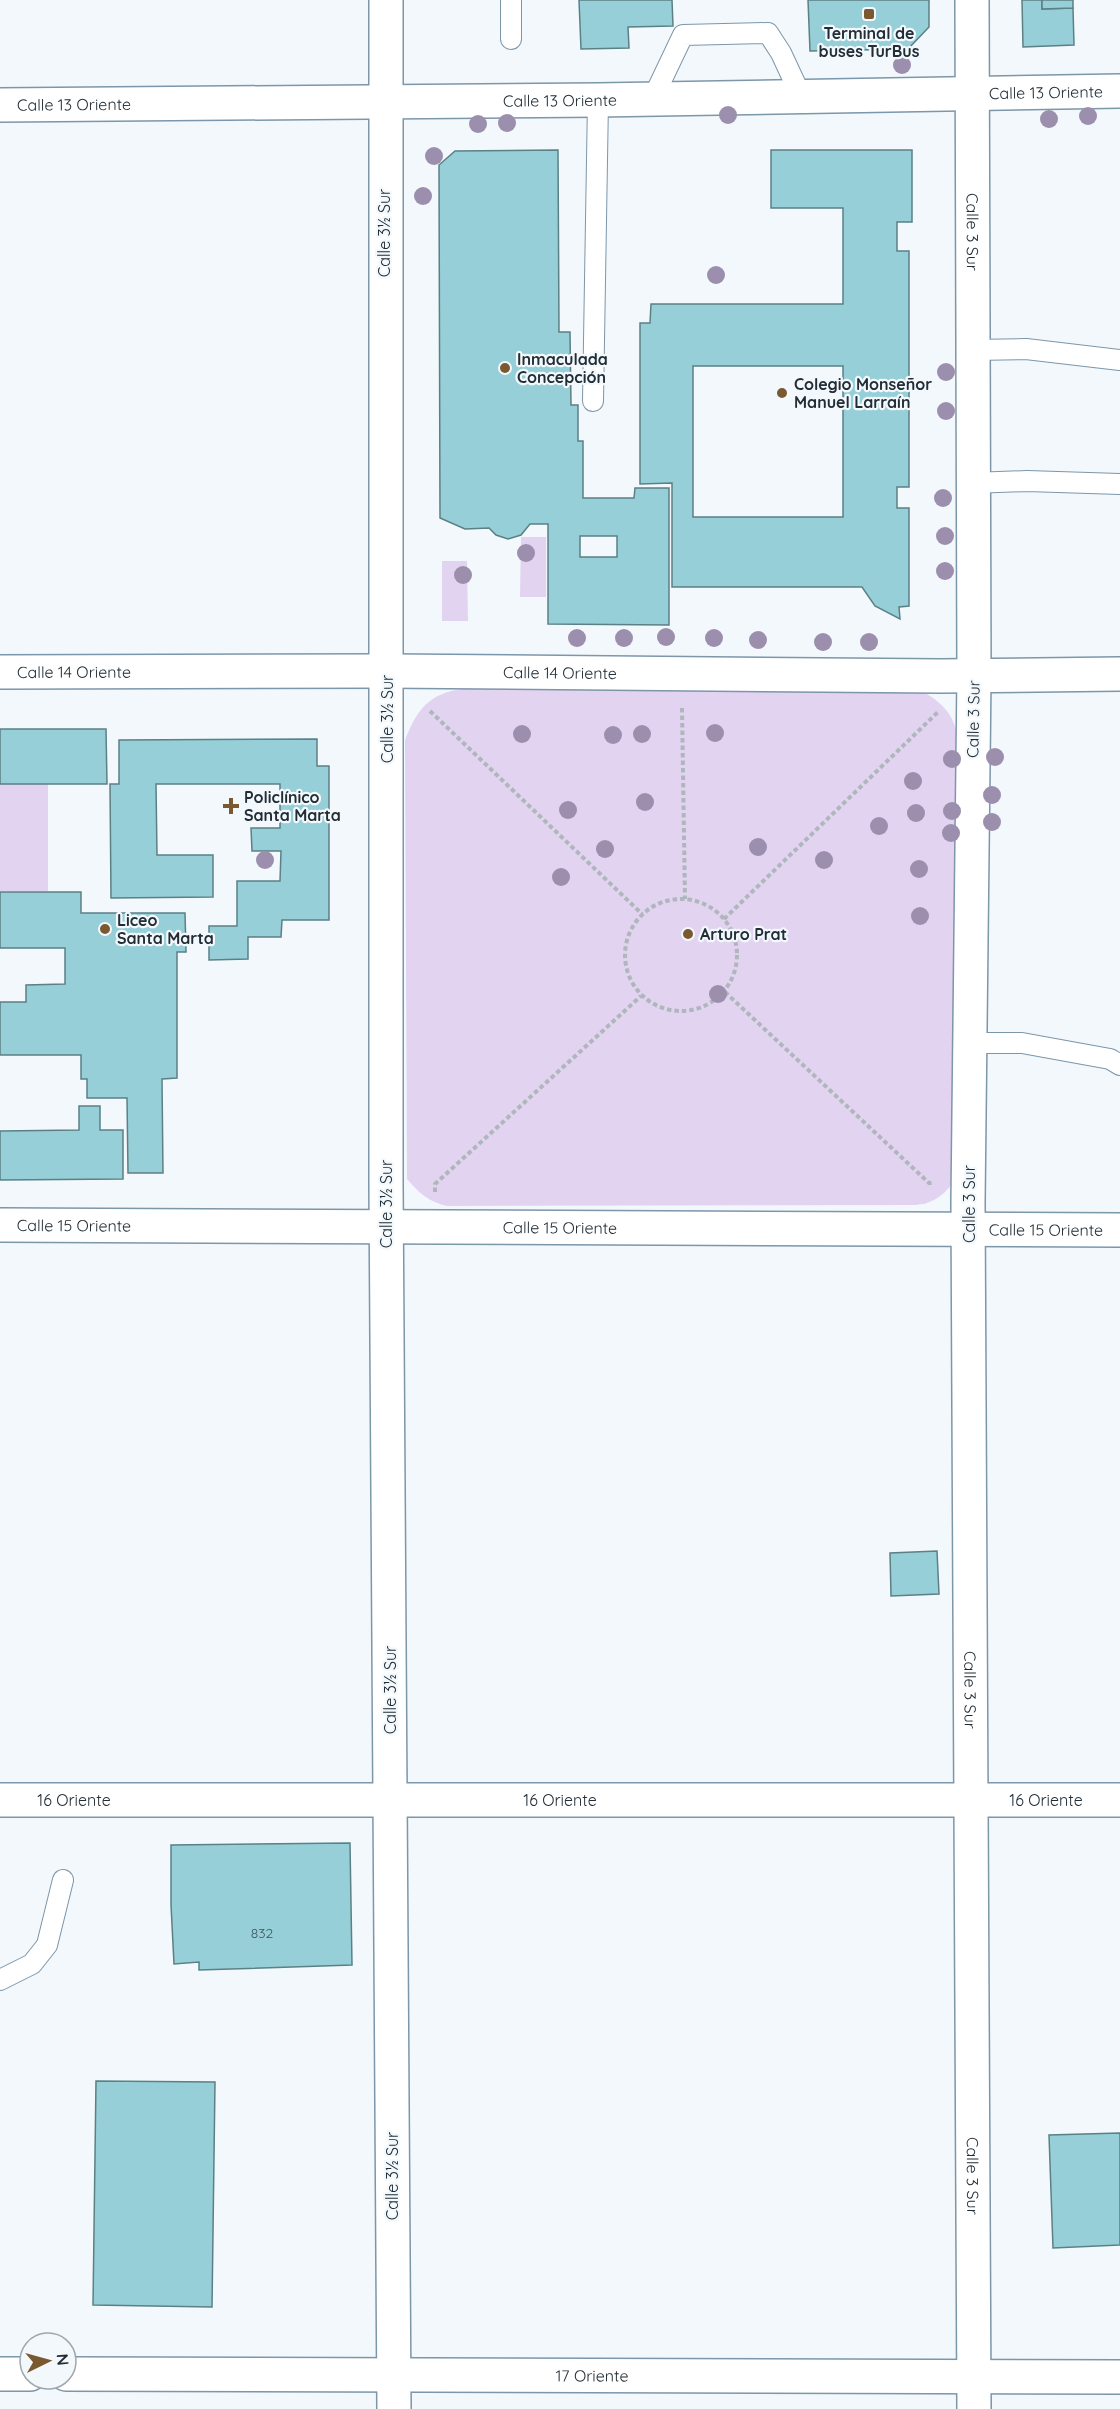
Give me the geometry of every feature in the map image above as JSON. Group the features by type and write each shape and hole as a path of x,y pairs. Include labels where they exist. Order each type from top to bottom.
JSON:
{"street":[{"name":"Calle 3½ Sur","path":"386,0 387,1227 394,2409"},
{"name":"Calle 3 Sur","path":"972,0 974,675 969,1229 974,2409"},
{"name":"Calle 13 Oriente","path":"0,105 1120,91"},
{"name":"Calle 14 Oriente","path":"0,672 387,670 1120,674"},
{"name":"Calle 15 Oriente","path":"0,1225 1120,1230"},
{"name":"16 Oriente","path":"0,1800 1120,1800"},
{"path":"0,2374 18,2374"},
{"name":"17 Oriente","path":"78,2374 1120,2377"}],"lane":[{"path":"511,0 511,39"},
{"path":"653,98 683,35 768,33 781,53 801,96"},
{"path":"593,401 598,99"},
{"path":"973,350 1026,349 1120,360"},
{"path":"972,483 1027,481 1120,484"},
{"path":"970,1042 1022,1043 1110,1059 1120,1065"},
{"path":"0,1980 32,1964 47,1945 63,1880"}],"path":[{"path":"682,673 685,899"},
{"path":"724,919 939,710"},
{"path":"430,711 642,914"},
{"path":"685,899 700,902 713,909 724,919 734,936 737,955 734,974 725,992 707,1006 686,1012 662,1009 641,996 629,978 624,955 629,933 642,914 655,905 670,900 685,899"},
{"path":"725,992 929,1183 969,1182"},
{"path":"435,1226 435,1184 641,996"}],"shaded area":[{"path":"521,537 546,537 546,597 520,597"},
{"path":"442,561 467,561 468,621 442,621"},
{"path":"472,688 922,691 945,709 953,721 957,736 952,1184 944,1193 936,1199 915,1205 447,1206 420,1193 411,1184 407,1179 405,740 416,717 429,702 447,692"},
{"path":"0,784 48,784 48,891 0,891"}],"building":[{"path":"579,0 672,0 673,26 628,27 629,48 581,49"},
{"name":"Terminal de buses TurBus","path":"808,0 929,0 929,27 908,49 810,51"},
{"path":"1022,0 1042,0 1042,9 1073,8 1074,45 1023,47"},
{"path":"1042,0 1073,0 1073,8 1042,9"},
{"name":"Inmaculada Concepción","path":"558,150 559,332 570,332 571,405 578,405 578,441 583,441 583,498 634,498 635,488 669,488 669,625 548,624 548,524 530,524 521,535 508,539 496,535 489,528 465,529 440,518 439,165 455,151","holes":["580,536 617,536 617,557 580,557"]},
{"path":"771,150 912,150 912,222 897,222 897,251 909,251 909,487 897,487 897,508 909,508 909,606 899,607 900,619 875,606 862,587 672,587 672,483 640,484 640,323 650,323 651,304 843,304 843,208 771,208","holes":["693,366 843,366 843,517 693,517"]},
{"path":"0,729 106,729 107,784 0,784"},
{"path":"317,739 317,766 329,766 329,920 282,920 281,937 248,937 248,959 209,960 209,926 237,926 237,881 280,881 281,851 252,851 251,828 280,828 280,784 156,784 157,855 213,855 213,897 111,898 110,784 119,784 119,740"},
{"path":"0,892 81,892 81,913 185,913 186,952 177,952 177,1078 162,1079 163,1173 128,1173 127,1098 87,1098 87,1079 81,1079 81,1055 0,1055 0,1002 26,1002 26,985 65,984 65,948 0,948"},
{"path":"79,1106 100,1106 100,1130 123,1130 123,1179 0,1180 0,1131 79,1130"},
{"path":"937,1551 939,1594 891,1596 890,1553"},
{"path":"350,1843 352,1965 199,1970 199,1962 174,1964 171,1845"},
{"path":"96,2081 215,2082 212,2307 93,2305"},
{"path":"1120,2133 1120,2245 1053,2248 1049,2135"}],"place":[{"name":"Terminal de buses TurBus","path":"869,14"},
{"name":"Inmaculada Concepción","path":"505,368"},
{"name":"Colegio Monseñor Manuel Larraín","path":"782,393"},
{"name":"Policlínico Santa Marta","path":"231,806"},
{"name":"Liceo Santa Marta","path":"105,929"},
{"name":"Arturo Prat","path":"688,934"}]}
